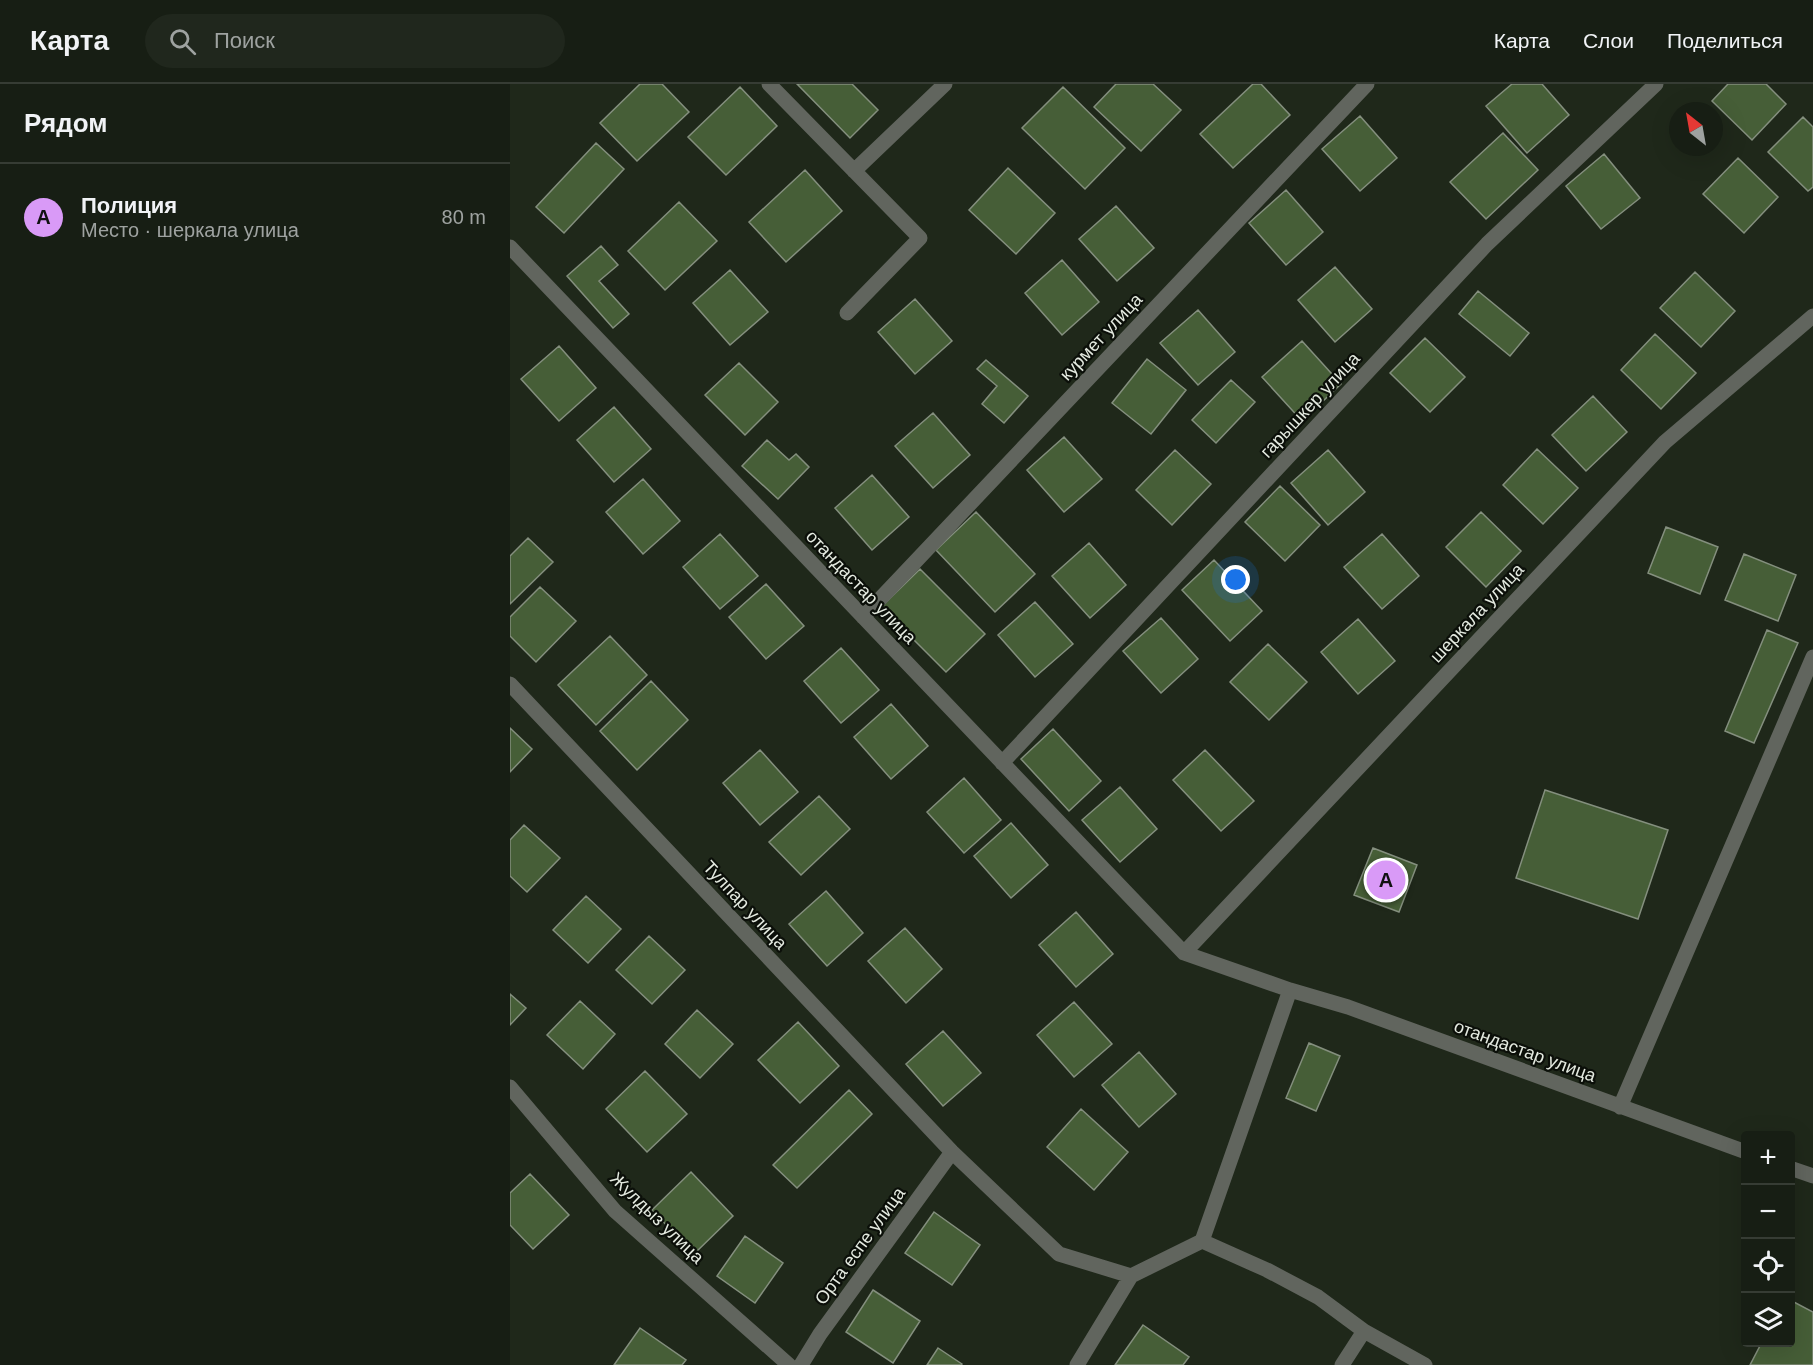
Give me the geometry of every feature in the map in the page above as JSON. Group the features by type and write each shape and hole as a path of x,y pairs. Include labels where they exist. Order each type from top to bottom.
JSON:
{"street":[{"path":"769,84 920,238 847,313"},
{"path":"854,171 945,84"},
{"name":"курмет улица","path":"863,617 1367,84"},
{"name":"гарышкер улица","path":"1002,763 1487,244 1656,84"},
{"name":"отандастар улица","path":"510,248 1184,953 1290,990 1348,1006 1741,1150"},
{"name":"шеркала улица","path":"1184,953 1665,442 1813,316"},
{"path":"1620,1107 1813,657"},
{"name":"Тулпар улица","path":"510,684 952,1152 1059,1254 1131,1276"},
{"path":"1077,1365 1131,1276 1202,1241 1290,990"},
{"name":"Жулдыз улица","path":"510,1087 615,1210 789,1365"},
{"name":"Орта еспе улица","path":"801,1365 820,1334 952,1152"},
{"path":"1795,1169 1813,1176"},
{"path":"1202,1241 1267,1270 1318,1297 1364,1331 1425,1365"},
{"path":"1342,1365 1364,1331"}],"building":[{"path":"640,84 662,84 689,112 637,161 600,123"},
{"path":"797,84 852,84 878,110 850,138"},
{"path":"1116,84 1153,84 1181,110 1141,151 1094,107"},
{"path":"1253,84 1261,84 1290,115 1233,168 1200,134"},
{"path":"1512,84 1542,84 1569,115 1527,153 1486,106"},
{"path":"1728,84 1766,84 1786,104 1752,140 1723,112 1723,102 1712,101"},
{"path":"740,87 777,126 726,175 688,137"},
{"path":"1063,87 1125,148 1085,189 1022,128"},
{"path":"1360,116 1397,158 1360,191 1322,149"},
{"path":"1803,117 1813,127 1813,187 1808,191 1768,152"},
{"path":"1503,133 1538,170 1486,219 1450,182"},
{"path":"596,143 624,169 564,233 536,207"},
{"path":"1604,154 1640,198 1601,229 1566,186"},
{"path":"1738,158 1778,197 1744,233 1703,194"},
{"path":"1008,168 1055,213 1016,254 969,210"},
{"path":"805,170 842,211 786,262 749,222"},
{"path":"1286,190 1323,232 1286,265 1249,223"},
{"path":"679,202 717,241 665,290 628,251"},
{"path":"1116,206 1154,248 1117,281 1079,239"},
{"path":"601,246 618,265 599,281 629,314 613,328 567,276"},
{"path":"1062,260 1099,302 1062,335 1025,293"},
{"path":"1335,267 1372,309 1335,342 1298,300"},
{"path":"730,270 768,312 730,345 693,303"},
{"path":"1695,272 1735,311 1701,347 1660,308"},
{"path":"1478,291 1529,333 1510,356 1459,314"},
{"path":"915,299 952,341 915,374 878,332"},
{"path":"1198,310 1235,352 1198,385 1160,343"},
{"path":"1655,334 1696,373 1661,409 1621,370"},
{"path":"1425,338 1465,377 1430,412 1390,373"},
{"path":"1302,341 1341,384 1302,421 1262,377"},
{"path":"559,346 596,388 559,421 521,379"},
{"path":"1147,359 1186,390 1151,434 1112,403"},
{"path":"986,360 1028,396 1004,423 982,404 997,386 977,369"},
{"path":"739,363 778,402 745,435 705,395"},
{"path":"1231,380 1255,402 1216,443 1192,420"},
{"path":"1593,396 1627,432 1586,471 1552,435"},
{"path":"614,407 651,449 614,482 577,440"},
{"path":"933,413 970,455 933,488 895,446"},
{"path":"1064,437 1102,479 1064,512 1027,470"},
{"path":"767,440 789,460 796,454 809,467 778,499 742,466"},
{"path":"1537,449 1578,488 1543,524 1503,485"},
{"path":"1175,450 1211,484 1172,525 1136,490"},
{"path":"1328,450 1365,492 1328,525 1291,483"},
{"path":"872,475 909,517 872,550 835,508"},
{"path":"643,479 680,521 643,554 606,512"},
{"path":"1280,486 1320,525 1285,561 1245,522"},
{"path":"976,512 1035,574 995,612 936,550"},
{"path":"1481,512 1521,551 1486,587 1446,547"},
{"path":"1666,527 1718,547 1700,594 1648,573"},
{"path":"720,534 758,576 720,609 683,567"},
{"path":"1382,534 1419,576 1382,609 1344,567"},
{"path":"528,538 553,562 510,604 510,556"},
{"path":"1089,543 1126,585 1090,618 1052,576"},
{"path":"1744,554 1796,575 1778,621 1725,600"},
{"path":"1214,560 1262,611 1230,641 1182,590"},
{"path":"920,569 985,634 946,672 881,607"},
{"path":"766,584 804,626 766,659 729,617"},
{"path":"540,587 576,621 536,662 510,636 510,617"},
{"path":"1035,602 1073,644 1035,677 998,635"},
{"path":"1161,618 1198,659 1161,693 1123,651"},
{"path":"1358,619 1395,661 1358,694 1321,652"},
{"path":"1767,630 1798,643 1754,743 1725,731"},
{"path":"610,636 647,675 596,725 558,685"},
{"path":"1268,644 1307,682 1269,720 1230,682"},
{"path":"841,648 879,690 841,723 804,681"},
{"path":"651,681 688,720 637,770 600,731"},
{"path":"891,704 928,746 891,779 854,737"},
{"path":"510,728 532,749 510,772"},
{"path":"1053,729 1101,781 1069,811 1021,759"},
{"path":"760,750 798,792 760,825 723,783"},
{"path":"1205,750 1254,801 1221,831 1173,780"},
{"path":"964,778 1001,820 964,853 927,812"},
{"path":"1120,787 1157,829 1120,862 1082,820"},
{"path":"1545,790 1668,830 1638,919 1516,878"},
{"path":"819,796 850,829 801,875 769,842"},
{"path":"1011,823 1048,865 1011,898 974,856"},
{"path":"524,825 560,858 527,892 510,876 510,840"},
{"path":"1373,848 1417,865 1399,912 1354,895"},
{"path":"826,891 863,933 827,966 789,924"},
{"path":"586,896 621,929 588,963 553,930"},
{"path":"1076,912 1113,954 1076,987 1039,945"},
{"path":"905,928 942,969 906,1003 868,961"},
{"path":"649,936 685,970 652,1004 616,970"},
{"path":"510,994 526,1008 510,1025"},
{"path":"580,1001 615,1034 583,1069 547,1035"},
{"path":"1074,1002 1112,1044 1074,1077 1037,1035"},
{"path":"697,1010 733,1044 700,1078 665,1044"},
{"path":"798,1022 839,1066 800,1103 758,1060"},
{"path":"943,1031 981,1073 943,1106 906,1064"},
{"path":"1309,1043 1340,1056 1316,1111 1286,1098"},
{"path":"1139,1052 1176,1094 1139,1127 1102,1085"},
{"path":"645,1071 687,1114 647,1152 606,1109"},
{"path":"849,1090 872,1114 797,1188 773,1165"},
{"path":"1081,1109 1128,1152 1094,1190 1047,1147"},
{"path":"691,1172 733,1216 694,1254 652,1210"},
{"path":"530,1174 569,1215 533,1249 510,1225 510,1193"},
{"path":"934,1212 980,1245 952,1285 905,1253"},
{"path":"745,1236 783,1263 755,1303 717,1276"},
{"path":"873,1290 920,1321 893,1363 846,1332"},
{"path":"1795,1303 1813,1312 1813,1365 1750,1365 1759,1347 1795,1347"},
{"path":"1143,1325 1189,1357 1183,1365 1115,1365"},
{"path":"640,1328 686,1360 682,1365 614,1365"},
{"path":"938,1348 962,1364 927,1365"}],"place":[{"name":"Полиция","path":"1386,880"}]}
